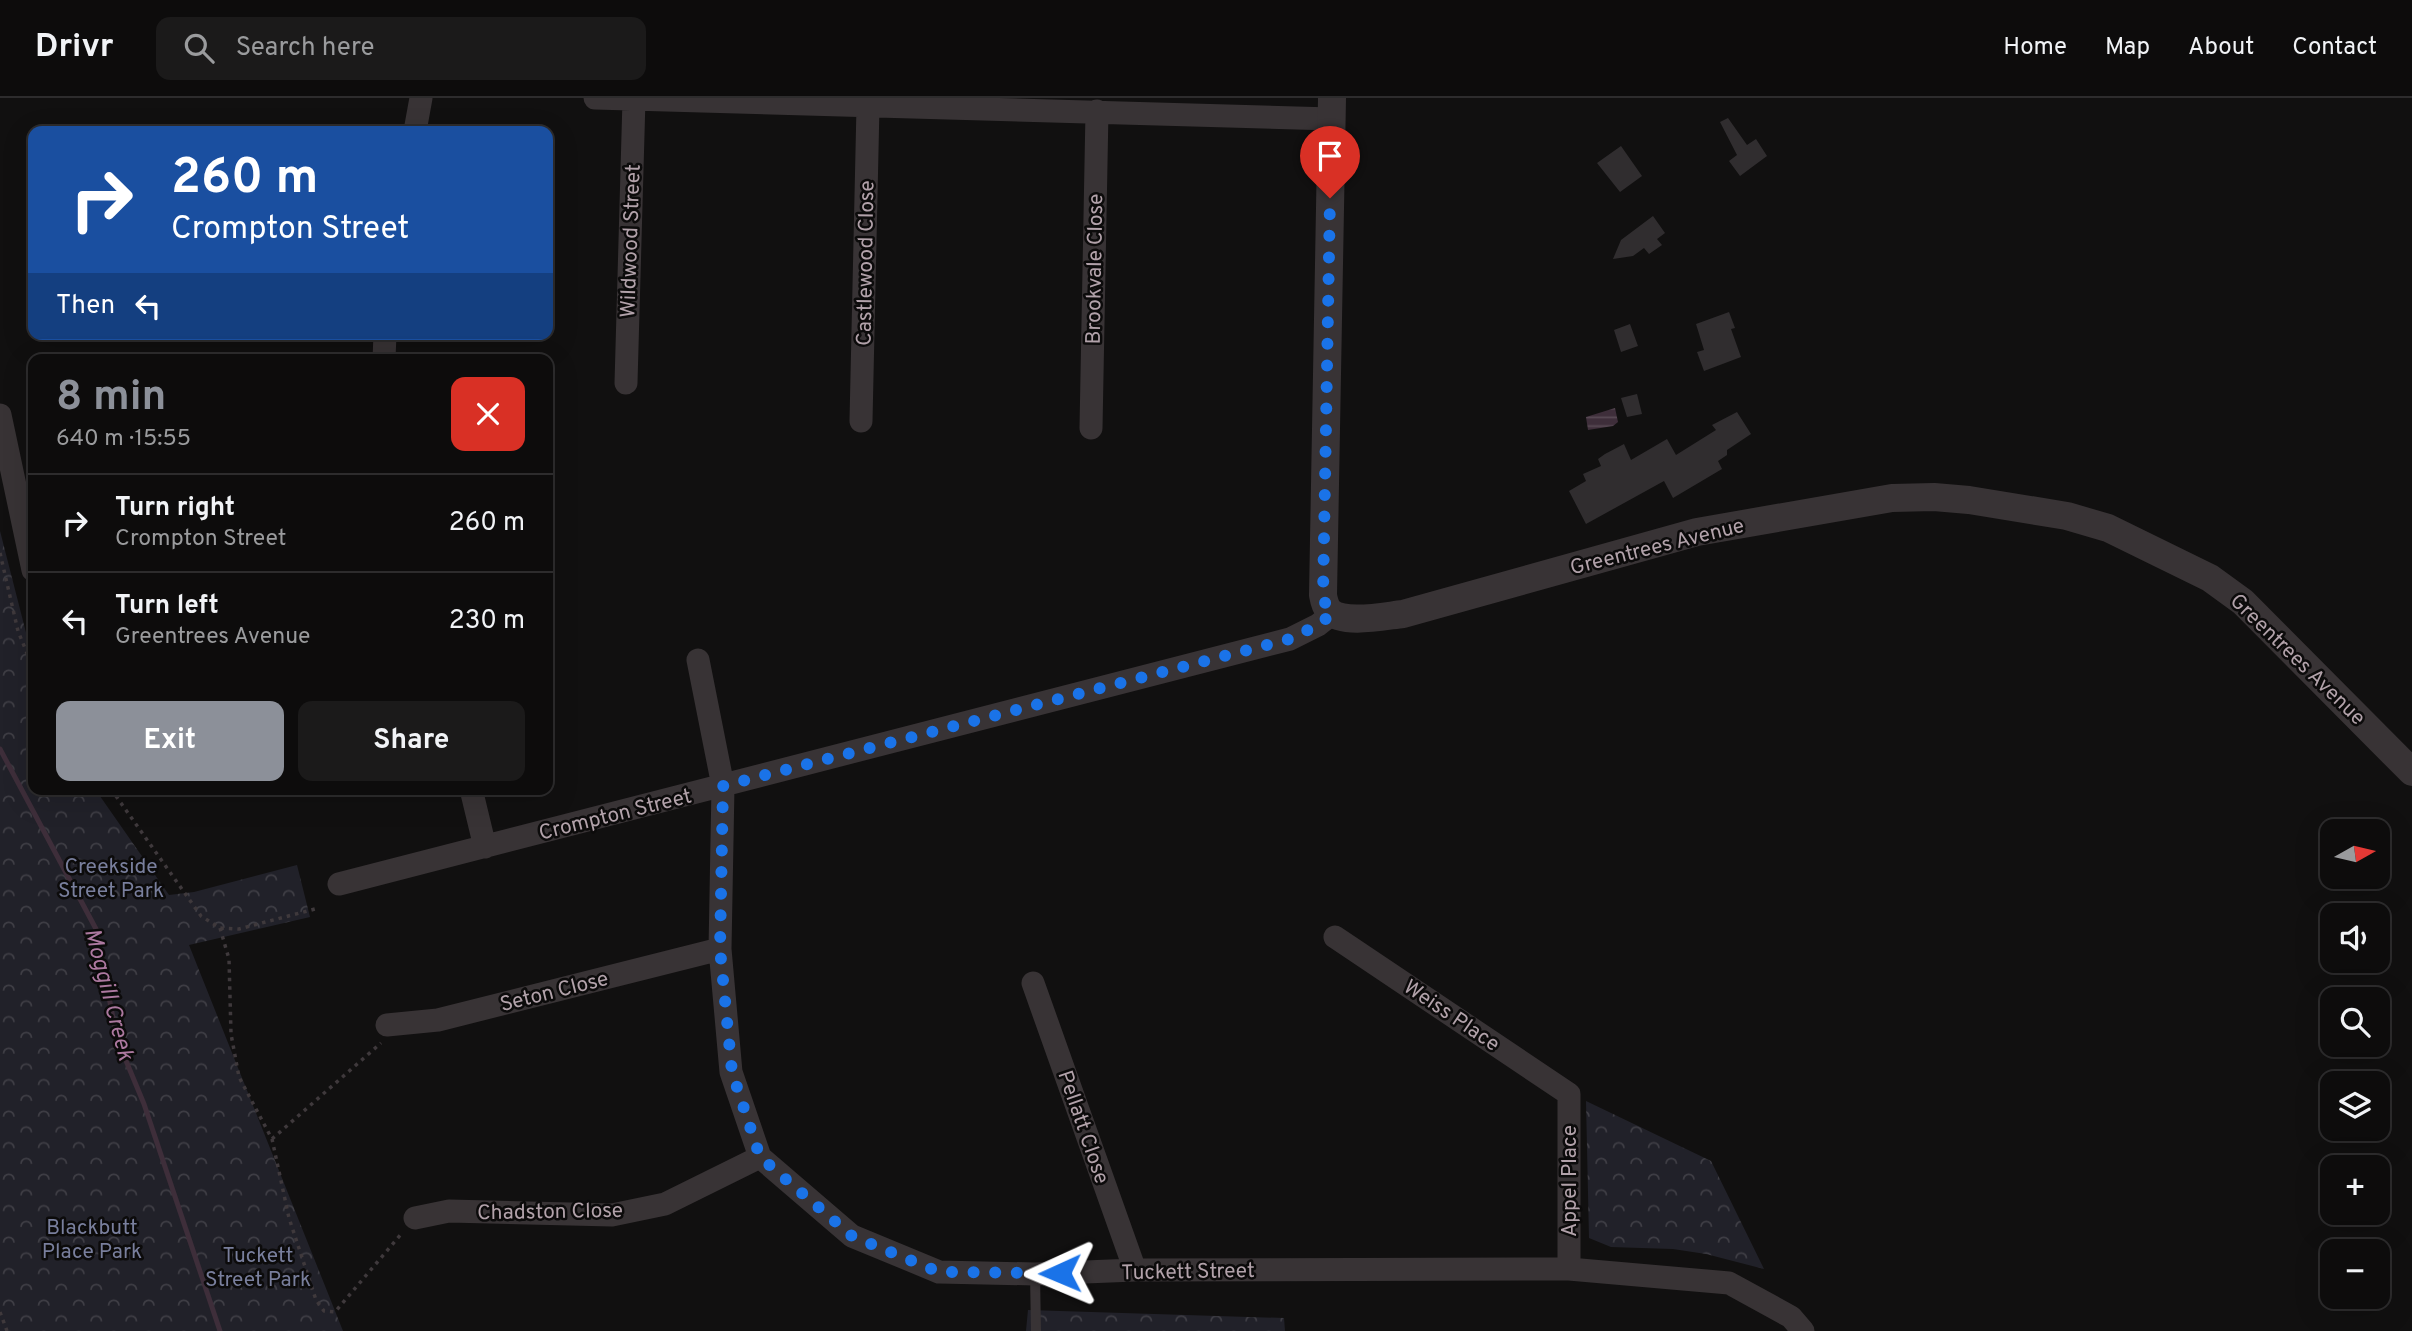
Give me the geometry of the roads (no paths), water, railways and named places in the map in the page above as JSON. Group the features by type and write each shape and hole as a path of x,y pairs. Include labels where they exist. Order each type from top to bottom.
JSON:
{"street":[{"path":"416,126 421,98"},
{"path":"596,98 1097,111 1332,108 1323,595 1332,614"},
{"name":"Wildwood Street","path":"626,383 634,99"},
{"name":"Castlewood Close","path":"861,421 868,106"},
{"name":"Brookvale Close","path":"1091,428 1097,111"},
{"path":"0,415 28,547"},
{"name":"Greentrees Avenue","path":"1332,614 1356,619 1403,614 1697,532 1892,498 1969,500 2067,516 2108,528 2210,578 2243,602 2412,772"},
{"name":"Crompton Street","path":"339,884 1290,639 1318,625 1332,614"},
{"path":"698,660 723,786 720,949 732,1072 760,1157"},
{"path":"472,795 485,847"},
{"name":"Weiss Place","path":"1335,937 1569,1094"},
{"name":"Seton Close","path":"387,1025 438,1020 720,949"},
{"name":"Pellatt Close","path":"1033,983 1135,1270"},
{"name":"Appel Place","path":"1569,1094 1569,1269"},
{"name":"Chadston Close","path":"415,1218 449,1211 612,1214 665,1204 760,1157"},
{"name":"Tuckett Street","path":"760,1157 852,1236 939,1272 1035,1274 1135,1270 1569,1269 1729,1283 1791,1317 1802,1331"}],"lane":[{"path":"1035,1274 1036,1331"}],"waterway":[{"name":"Moggill Creek","path":"0,749 96,929 117,1039 144,1104 220,1331"}],"park label":[{"name":"Creekside Street Park","path":"111,878"},
{"name":"Blackbutt Place Park","path":"92,1239"},
{"name":"Tuckett Street Park","path":"258,1267"}]}
